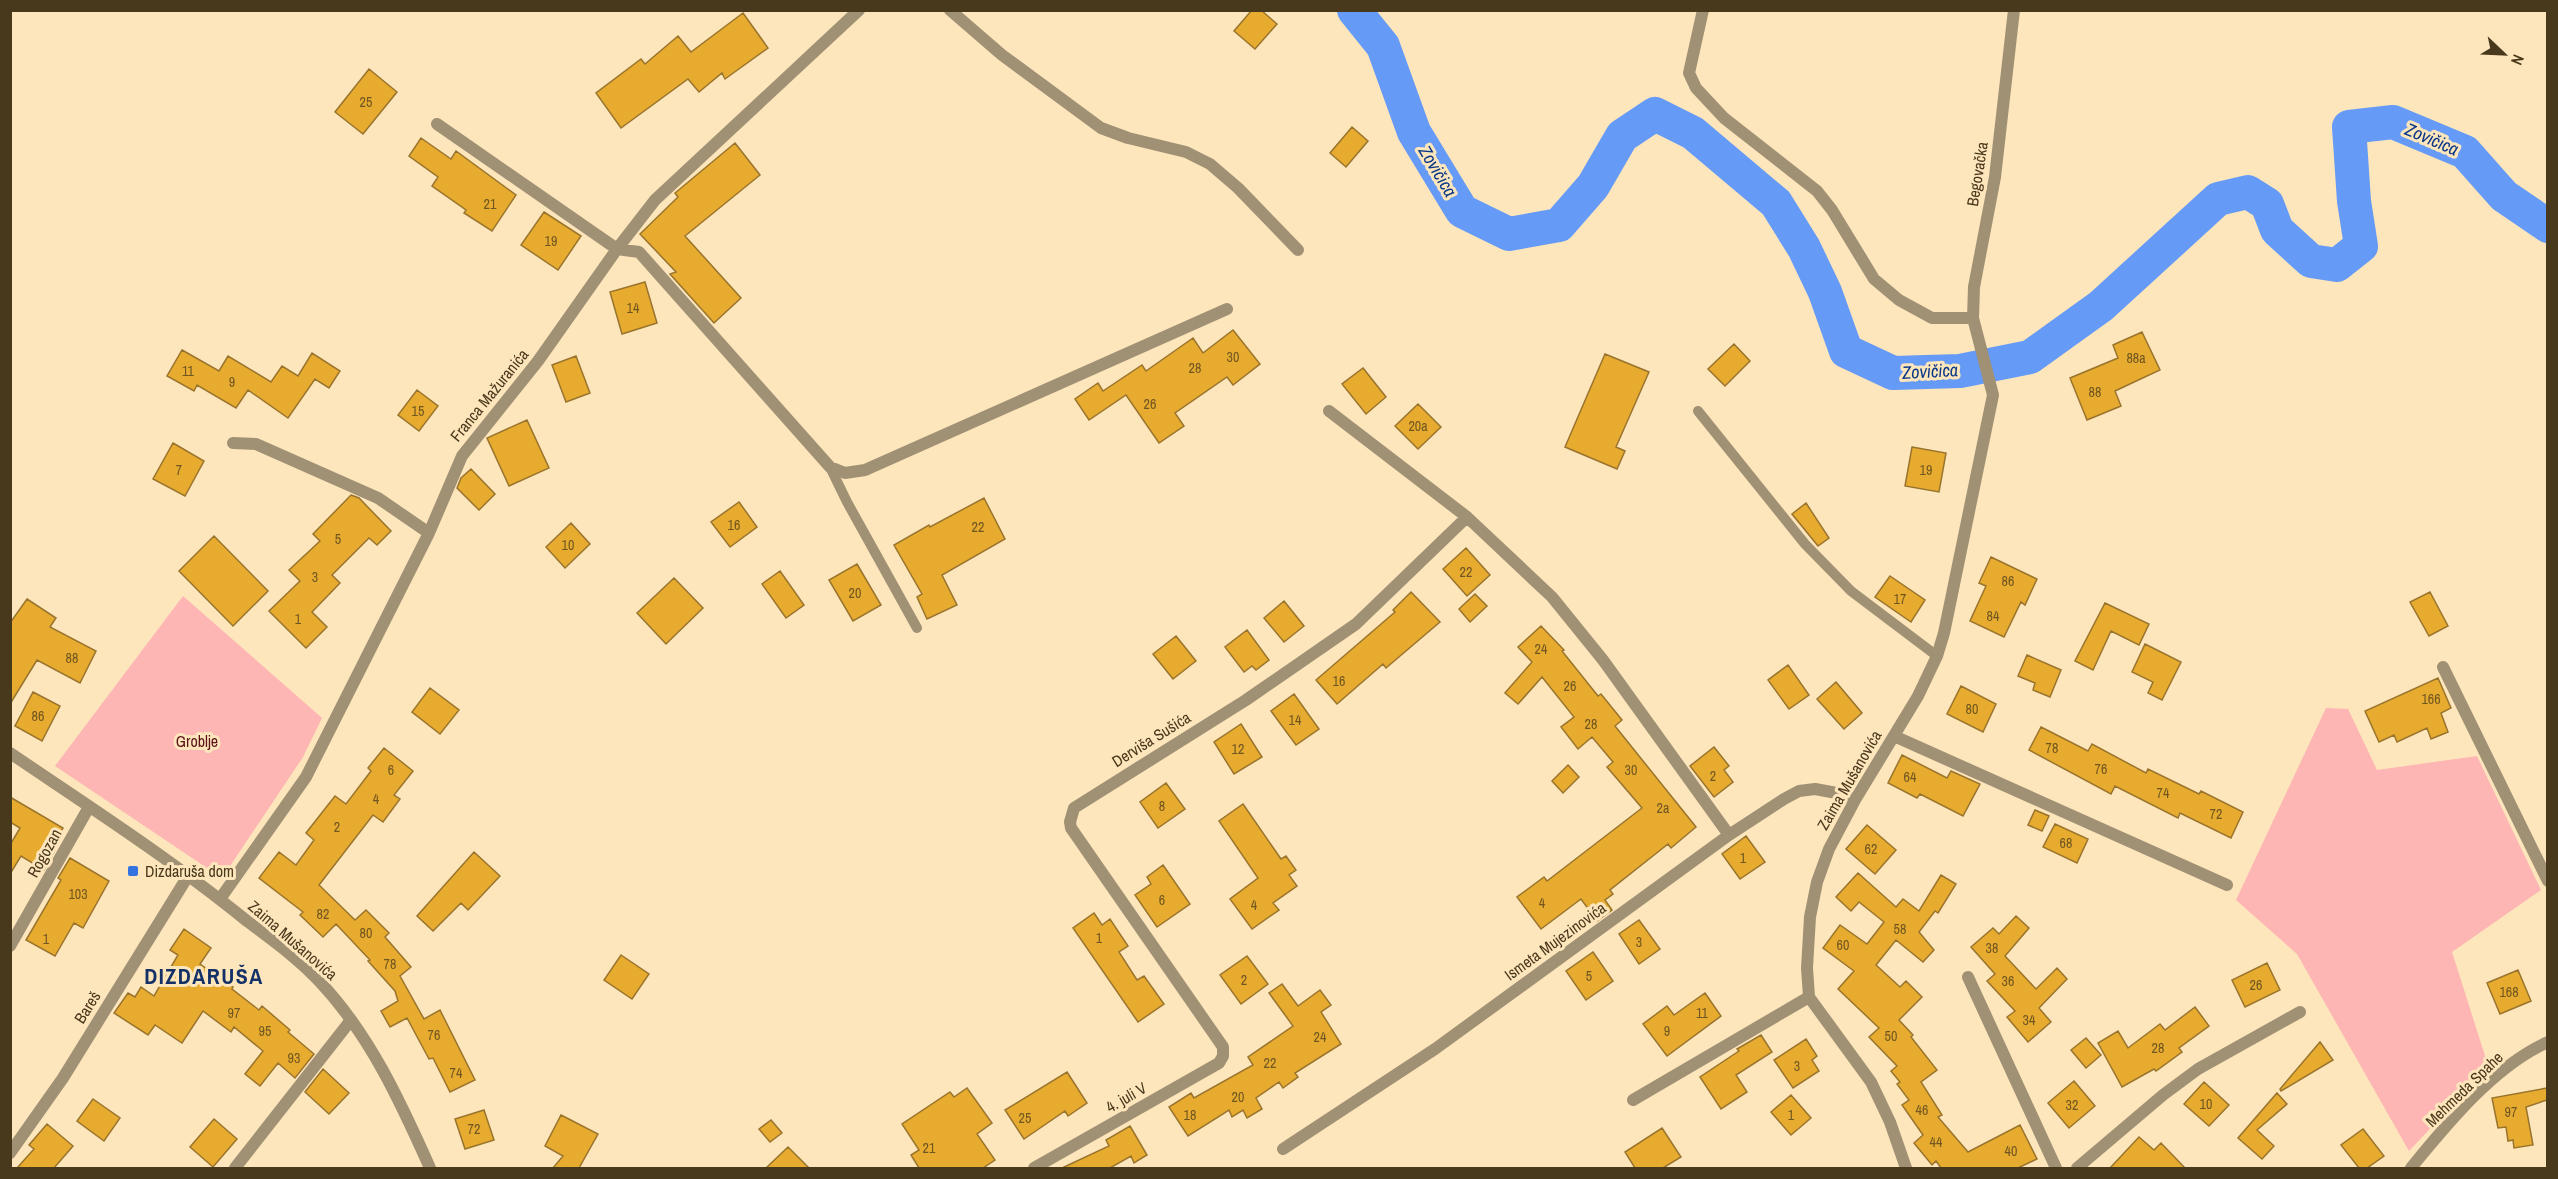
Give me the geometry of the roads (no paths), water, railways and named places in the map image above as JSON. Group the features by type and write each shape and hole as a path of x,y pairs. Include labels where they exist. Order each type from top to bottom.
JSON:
{"street":[{"name":"Franca Mažuranića","path":"220,899 306,777 429,532 462,456 538,361 617,249 655,200 859,10"},
{"path":"950,10 1002,55 1058,94 1101,128 1128,138 1186,153 1210,164 1238,188 1298,250"},
{"path":"1703,10 1689,73 1696,88 1724,118 1817,190 1832,210 1874,279 1899,300 1932,318 1973,318"},
{"name":"Begovačka","path":"1993,395 1973,318 1974,287 1995,177 2014,10"},
{"path":"437,124 617,249 639,252 830,467 845,473 865,470 1227,309"},
{"name":"Zaima Mušanovića","path":"1809,997 1807,968 1810,917 1817,882 1829,849 1855,800 1918,696 1937,656 1944,633 1993,395"},
{"path":"1329,411 1467,517 1552,597 1603,660 1729,835"},
{"path":"233,443 256,444 378,498 429,532"},
{"name":"Derviša Sušića","path":"1223,1047 1071,828 1071,814 1080,802 1246,700 1340,637 1467,517"},
{"path":"2443,667 2547,881"},
{"path":"1894,736 2227,885"},
{"name":"Zaima Mušanovića","path":"10,753 220,899 320,982 351,1020 399,1098 430,1168"},
{"name":"Ismeta Mujezinovića","path":"1283,1149 1435,1049 1729,835 1784,799 1799,791 1815,789 1842,794 1855,800"},
{"name":"Rogozan","path":"10,946 89,807"},
{"name":"Bareš","path":"10,1153 63,1078 188,876"},
{"path":"1968,977 2056,1168"},
{"path":"1633,1100 1809,997 1871,1082 1890,1122 1906,1168"},
{"path":"2077,1168 2198,1068 2300,1012"},
{"path":"235,1168 351,1020"},
{"name":"Mehmeda Spahe","path":"2411,1168 2458,1113 2496,1077 2534,1048 2547,1042"},
{"name":"4. juli V","path":"1034,1168 1219,1063 1223,1056 1223,1047"}],"lane":[{"path":"1698,411 1805,544 1851,591 1937,656"},
{"path":"830,467 917,628"}],"waterway":[{"name":"Zovičica","path":"1354,10 1383,46 1414,132 1462,211 1509,234 1559,225 1593,186 1622,136 1655,114 1693,133 1776,203 1804,248 1825,292 1846,351 1893,373 1960,371 2030,357 2101,306 2218,199 2248,192 2267,204 2277,230 2311,261 2337,265 2361,246 2354,201 2349,127 2393,122 2465,152 2504,196 2548,226"}],"place":[{"name":"Dizdaruša dom","path":"133,871"}],"district":[{"name":"DIZDARUŠA","path":"204,976"}],"park label":[{"name":"Groblje","path":"197,741"}]}
